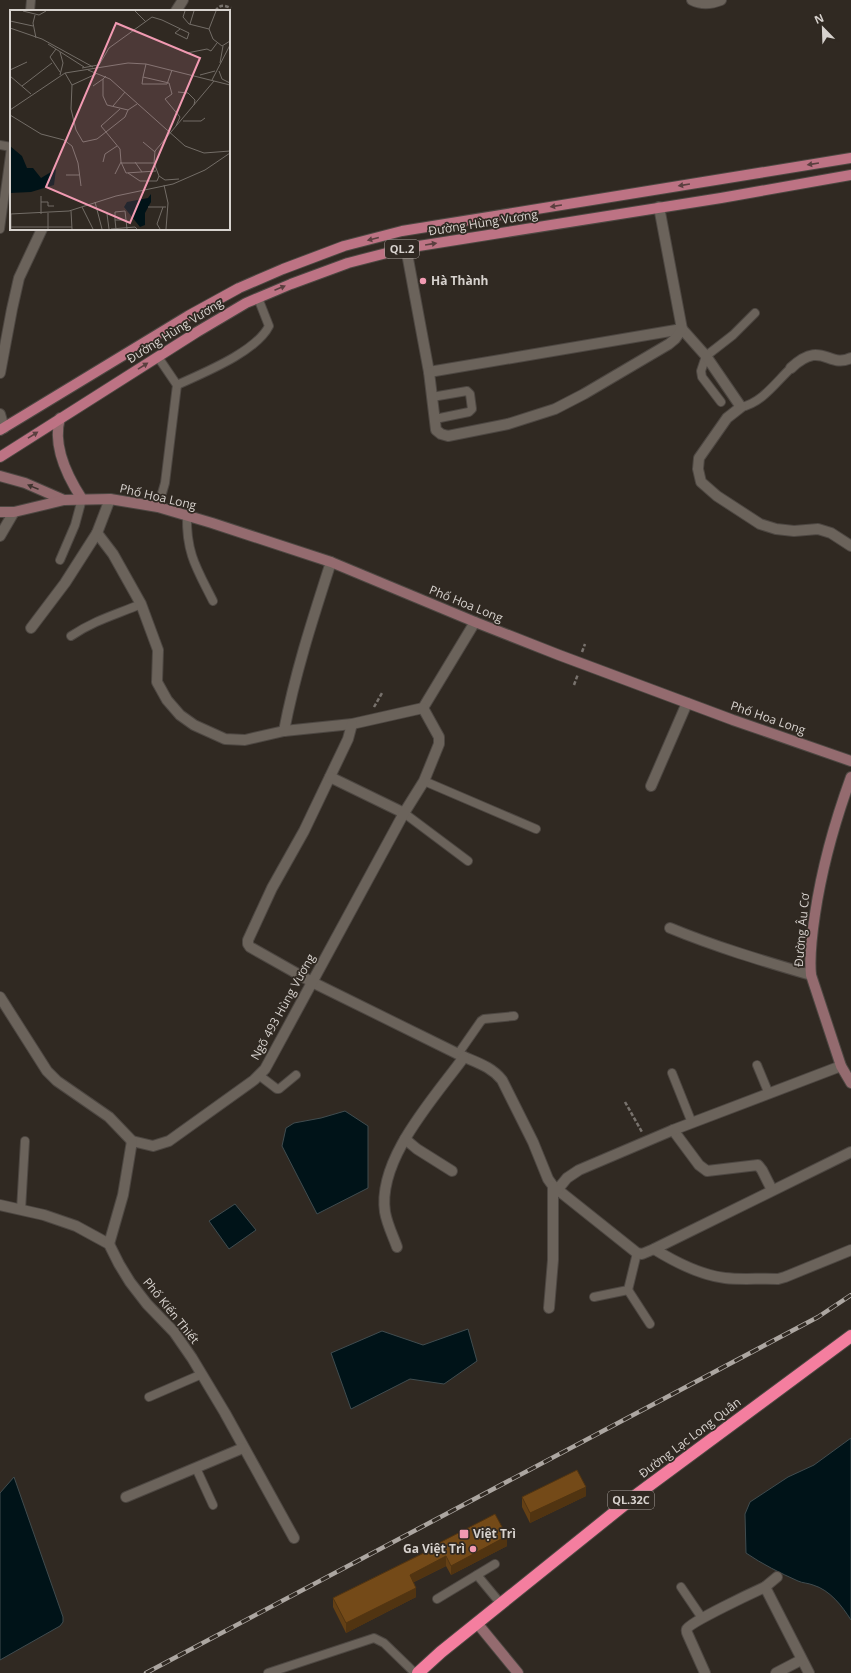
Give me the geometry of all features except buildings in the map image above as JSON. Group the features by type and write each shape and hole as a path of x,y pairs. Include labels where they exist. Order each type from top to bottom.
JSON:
{"highway":[{"name":"Đường Lạc Long Quân","path":"416,1673 635,1496 851,1336"}],"main road":[{"name":"Đường Hùng Vương","path":"2,429 181,320 239,288 283,269 344,246 402,232 851,158"},
{"name":"Đường Hùng Vương","path":"0,457 203,328 258,298 348,263 406,248 851,175"}],"street":[{"path":"177,10 183,0"},
{"path":"692,0 698,3 706,4 721,0"},
{"path":"659,207 682,329 706,356 741,407 727,418 699,458 698,468 701,482 717,496 760,524 776,529 794,531 818,529 831,533 851,546"},
{"path":"0,373 19,278 42,230"},
{"path":"406,248 429,372 436,430 441,434 448,436 508,424 555,409 584,394 669,344 675,339 682,329"},
{"path":"429,372 682,329"},
{"path":"791,368 800,360 811,355 819,354 844,361 851,358"},
{"path":"0,414 2,429"},
{"path":"60,418 58,432 60,452 69,477 82,499"},
{"name":"Phố Hoa Long","path":"0,476 25,484 64,500"},
{"name":"Phố Hoa Long","path":"0,512 14,512 64,500 82,499 110,499 158,507 331,562 475,622 687,703 851,761"},
{"path":"30,628 65,583 97,533 110,499"},
{"path":"0,536 14,512"},
{"path":"97,533 112,554 141,604 158,650 157,682 167,700 180,715 194,725 225,739 245,740 284,731 352,724 423,708 475,622"},
{"path":"284,731 302,651 331,562"},
{"path":"651,786 687,703"},
{"name":"Ngõ 493 Hùng Vương","path":"132,1142 153,1146 169,1141 260,1076 265,1069 404,813 424,781 439,744 439,737 423,708"},
{"path":"352,724 348,739 330,777 304,831 272,888 248,940 250,947 312,982 461,1055 491,1068 502,1080 533,1142 548,1179 637,1254 642,1254 654,1249 851,1152"},
{"path":"330,777 404,813"},
{"name":"Đường Âu Cơ","path":"851,777 840,806 820,882 813,925 810,963 811,975 840,1066 851,1083"},
{"path":"670,928 744,956 811,975"},
{"path":"0,997 47,1071 58,1081 109,1117 132,1142 123,1195 109,1244 76,1226 44,1215 0,1205"},
{"path":"397,1247 385,1212 385,1194 389,1174 398,1150 461,1055"},
{"path":"549,1308 553,1260 556,1187 573,1173 647,1141 840,1066"},
{"path":"673,1130 703,1169 707,1171 758,1165 772,1190"},
{"path":"405,1140 452,1171"},
{"name":"Phố Kiến Thiết","path":"109,1244 130,1282 147,1304 174,1332 202,1374 294,1538"},
{"path":"654,1249 671,1260 725,1278 778,1279 851,1250"},
{"path":"126,1496 243,1448"},
{"path":"705,1673 687,1630 688,1628 702,1618 765,1587 777,1577"},
{"path":"765,1587 801,1660 809,1673"},
{"path":"477,1623 518,1673"},
{"path":"776,1673 801,1660"}],"lane":[{"path":"30,10 31,0"},
{"path":"0,145 10,147"},
{"path":"0,229 3,179 10,151"},
{"path":"177,385 217,366 254,345 266,332 269,326 258,298"},
{"path":"722,402 702,377 701,371 706,356 733,336 755,313"},
{"path":"158,357 177,385 165,483 158,507"},
{"path":"741,407 758,401 791,368"},
{"path":"432,397 468,391 470,394 472,409 469,412 435,419"},
{"path":"60,560 75,525 82,499"},
{"path":"187,516 186,535 189,549 194,564 213,601"},
{"path":"71,636 88,624 101,618 119,613 141,604"},
{"path":"424,781 536,829"},
{"path":"404,813 468,861"},
{"path":"461,1055 481,1021 484,1019 514,1016"},
{"path":"757,1065 769,1094"},
{"path":"672,1073 692,1123"},
{"path":"260,1076 279,1089 296,1075"},
{"path":"21,1210 25,1141"},
{"path":"637,1254 628,1290 650,1324"},
{"path":"594,1297 628,1290"},
{"path":"150,1397 202,1374"},
{"path":"196,1468 213,1505"},
{"path":"437,1598 495,1564"},
{"path":"477,1575 501,1604"},
{"path":"681,1587 702,1618"},
{"path":"268,1673 374,1638 384,1643 416,1673"}],"path":[{"path":"216,10 219,6 223,5 231,8"},
{"path":"625,1102 647,1141"}],"shaded area":[{"path":"345,1111 368,1126 368,1188 317,1214 282,1146 286,1128 294,1123 321,1118"},
{"path":"235,1204 256,1230 229,1249 209,1221"},
{"path":"468,1329 477,1361 444,1384 410,1379 351,1409 331,1353 382,1331 423,1345"},
{"path":"851,1438 851,1620 840,1604 819,1587 800,1582 765,1565 746,1553 745,1514 750,1502 788,1477 814,1465"},
{"path":"14,1477 63,1617 63,1622 60,1626 0,1660 0,1493"}],"railway":[{"path":"146,1673 818,1317 851,1295"}],"place":[{"name":"Hà Thành","path":"423,281"},
{"name":"Việt Trì","path":"464,1534"},
{"name":"Ga Việt Trì","path":"473,1549"}]}
